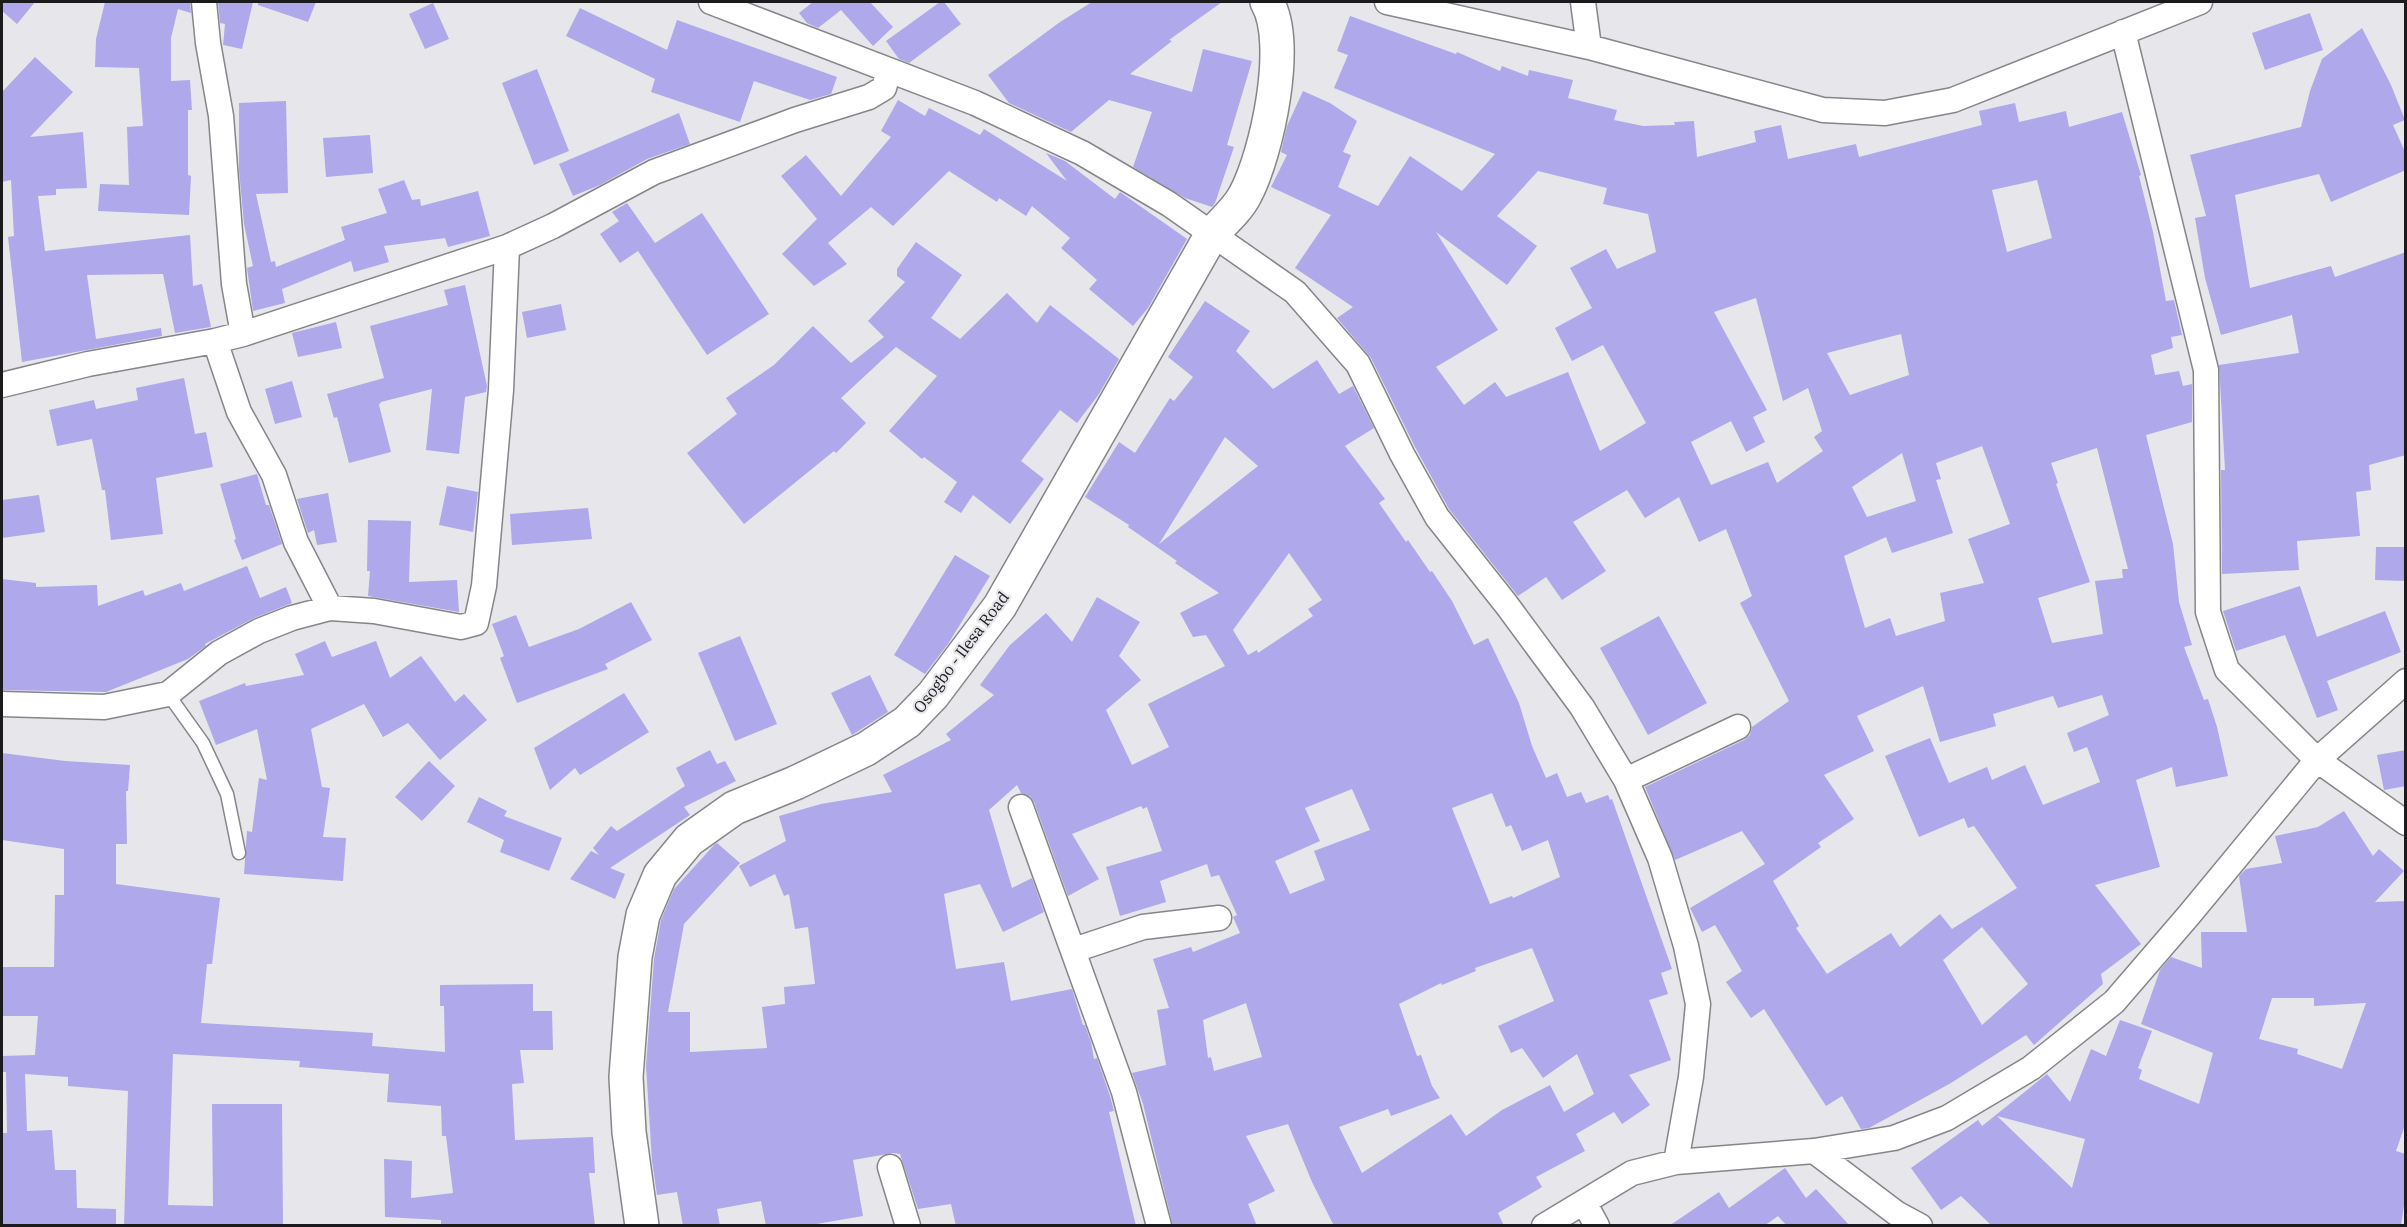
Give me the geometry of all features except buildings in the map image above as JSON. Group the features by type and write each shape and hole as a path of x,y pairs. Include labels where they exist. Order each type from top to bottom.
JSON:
{"main road":[{"name":"Osogbo - Ilesa Road","path":"642,1226 629,1132 626,1077 635,957 643,915 660,875 689,840 734,808 795,783 866,749 908,722 933,695 1005,597 1212,234 1245,196 1260,157 1276,79 1277,49 1273,11 1267,2"}],"street":[{"path":"204,2 208,43 221,116 234,284 243,334"},
{"path":"711,2 975,103 1082,153 1169,204 1295,292 1358,364 1402,454 1437,517 1506,604 1582,707 1626,780 1660,858 1686,945 1698,1004 1691,1077 1676,1161"},
{"path":"1388,2 1589,47 1823,110 1885,113 1953,100 2200,2"},
{"path":"1583,2 1589,47"},
{"path":"2123,32 2206,370 2208,612 2227,670 2317,760 2406,823"},
{"path":"2,385 88,364 243,334 507,247 553,226 654,172 795,120 869,97 884,88 889,70"},
{"path":"2,704 104,707 168,694 219,653 259,631 292,618 330,608 374,611 461,627 476,623 484,586 501,390 507,247"},
{"path":"215,341 239,412 274,475 296,542 330,608"},
{"path":"1544,1226 1632,1173 1676,1161 1814,1151 1894,1138 1947,1118 2031,1068 2114,1002 2317,760 2406,681"},
{"path":"1626,780 1738,727"},
{"path":"1021,807 1124,1092 1159,1226"},
{"path":"1074,950 1143,927 1219,918"},
{"path":"1814,1151 1896,1213 1920,1226"},
{"path":"890,1167 908,1226"},
{"path":"1584,1202 1597,1226"}],"lane":[{"path":"168,694 203,743 227,794 240,853"}]}
